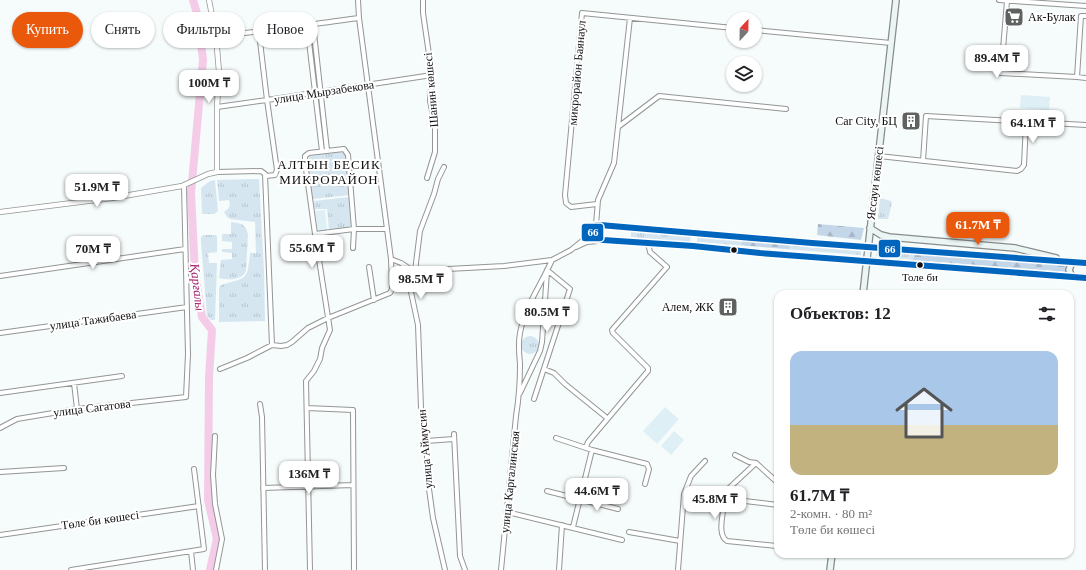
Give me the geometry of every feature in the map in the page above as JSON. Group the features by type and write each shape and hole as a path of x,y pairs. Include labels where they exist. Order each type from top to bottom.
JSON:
{"main road":[{"name":"Яссауи көшесі","path":"862,290 896,0"},
{"path":"870,228 881,235 889,237 1015,248 1074,262"},
{"path":"868,247 1086,263"},
{"path":"866,261 1086,278"},
{"path":"1072,277 1069,270 1074,262"},
{"path":"830,570 832,558"}],"street":[{"path":"210,0 212,12"},
{"path":"220,369 272,346 282,346 292,342 308,328 328,318 390,294 391,292 390,259 385,229 358,0"},
{"name":"Шанин көшесі","path":"423,0 423,13 432,75 430,101 435,126 434,152 427,178"},
{"path":"999,0 1086,6"},
{"path":"1007,1 1001,73 1086,78"},
{"name":"микрорайон Баянаул","path":"598,204 571,207 566,203 565,195 582,13 726,27"},
{"path":"1077,77 1081,16 1086,16"},
{"path":"318,23 359,18"},
{"path":"630,18 614,163 598,204 596,225 592,234 596,239 866,261"},
{"path":"762,31 891,43"},
{"path":"217,48 219,72 217,106 217,172"},
{"path":"261,48 277,170 275,175 266,176"},
{"path":"310,48 322,151"},
{"path":"316,48 327,150"},
{"name":"улица Мырзабекова","path":"217,106 432,75"},
{"path":"618,127 659,96 786,109"},
{"path":"923,161 926,116 1086,125"},
{"path":"879,156 1017,171 1024,165 1026,122"},
{"path":"310,570 306,381 314,371 320,359 322,348 330,330 305,157 309,153 342,148 348,154 354,229 353,248"},
{"path":"415,271 420,231 438,179 444,167"},
{"path":"0,212 112,198 186,185 208,174 217,172 261,171 265,173 266,176 272,346"},
{"path":"186,185 185,250 187,307"},
{"path":"571,250 582,241 596,225"},
{"path":"316,234 354,229 385,229"},
{"path":"390,259 415,271 419,275 448,269 504,266 552,260 587,242 603,240"},
{"path":"586,447 588,442 607,418 648,371 648,368 613,333 612,330 667,267 650,252 648,243"},
{"path":"0,276 185,250"},
{"path":"520,395 519,335 523,319 537,287 548,270 552,260"},
{"path":"369,267 374,300"},
{"path":"534,399 570,290 548,270"},
{"path":"520,395 540,350 542,342 548,270"},
{"name":"улица Аймусин","path":"419,275 412,292 418,325 421,408 426,441 432,518 445,570"},
{"name":"улица Тажибаева","path":"0,333 187,307"},
{"name":"улица Сагатова","path":"0,428 16,419 77,409 186,397 188,354 187,307"},
{"path":"544,369 554,373 607,418"},
{"path":"0,392 122,376"},
{"path":"74,383 77,409"},
{"name":"улица Каргалинская","path":"501,570 516,416 520,395"},
{"path":"260,404 262,417 265,570"},
{"path":"307,408 353,410 354,570"},
{"path":"215,436 213,475 215,504 222,539 216,570"},
{"path":"426,441 454,436 460,556 465,570"},
{"path":"556,438 592,450 647,464 649,469 645,484"},
{"path":"573,527 592,450"},
{"path":"735,455 749,462 756,463 774,480"},
{"path":"678,570 685,488 691,476 705,462"},
{"path":"756,463 727,490 721,534 723,539 727,541 774,546"},
{"path":"0,472 64,468"},
{"path":"71,570 204,549 194,469"},
{"path":"263,488 353,486"},
{"path":"547,491 618,509"},
{"path":"725,501 728,499 774,505"},
{"name":"Төле би көшесі","path":"0,535 199,506"},
{"path":"507,512 622,540"},
{"path":"559,570 562,525"},
{"path":"629,532 680,540"},
{"path":"191,551 193,570"}],"green space":[{"path":"342,152 348,157 351,195 312,199 308,163 309,158 311,156"},
{"path":"259,179 265,321 219,322 219,288 221,285 244,277 248,269 250,253 256,253 255,222 230,219 227,217 224,212 229,207 229,200 219,201 217,180"},
{"path":"215,180 218,211 214,214 202,214 201,188 210,181"},
{"path":"349,197 351,227 329,229 327,209 315,209 314,201"},
{"path":"880,198 891,201 892,203 888,219 878,219"},
{"path":"231,222 244,226 247,231 246,271 241,277 238,278 219,278 221,260 232,259 232,253 222,252 222,249 232,249 232,242 222,241 222,234 231,234"},
{"path":"818,224 864,228 861,240 817,235"},
{"path":"631,230 691,235 690,243 631,237"},
{"path":"203,235 216,235 217,237 217,252 208,253 209,263 217,263 215,320 211,320 207,316 201,241 201,237"},
{"path":"697,235 861,249 861,255 697,242"},
{"path":"744,239 790,243 789,249 741,245"},
{"path":"877,250 914,253 913,260 876,256"},
{"path":"914,253 1068,265 1068,272 913,260"},
{"path":"530,336 536,339 539,345 536,351 530,354 524,351 521,345 524,339"}],"shaded area":[{"path":"1010,55 1021,56 1020,70 1009,69"},
{"path":"1021,95 1050,97 1049,110 1020,108"},
{"path":"325,210 327,230 318,231 315,211"},
{"path":"665,407 679,419 657,444 643,431"},
{"path":"674,431 684,440 671,455 661,446"}],"waterway":[{"name":"Қарғалы","path":"193,0 198,17 203,60 191,193 195,274 202,317 212,330 209,377 208,500 217,539 210,570"}],"transit line":[{"name":"66","path":"1086,263 812,243 600,225 596,225 592,234 596,239 603,240 1086,278"}],"place":[{"name":"Ак-Булак","path":"1014,17"},
{"name":"Car City, БЦ","path":"911,121"},
{"name":"Толе би","path":"920,265"},
{"name":"Алем, ЖК","path":"728,307"}],"district":[{"name":"АЛТЫН БЕСИК МИКРОРАЙОН","path":"329,172"}]}
